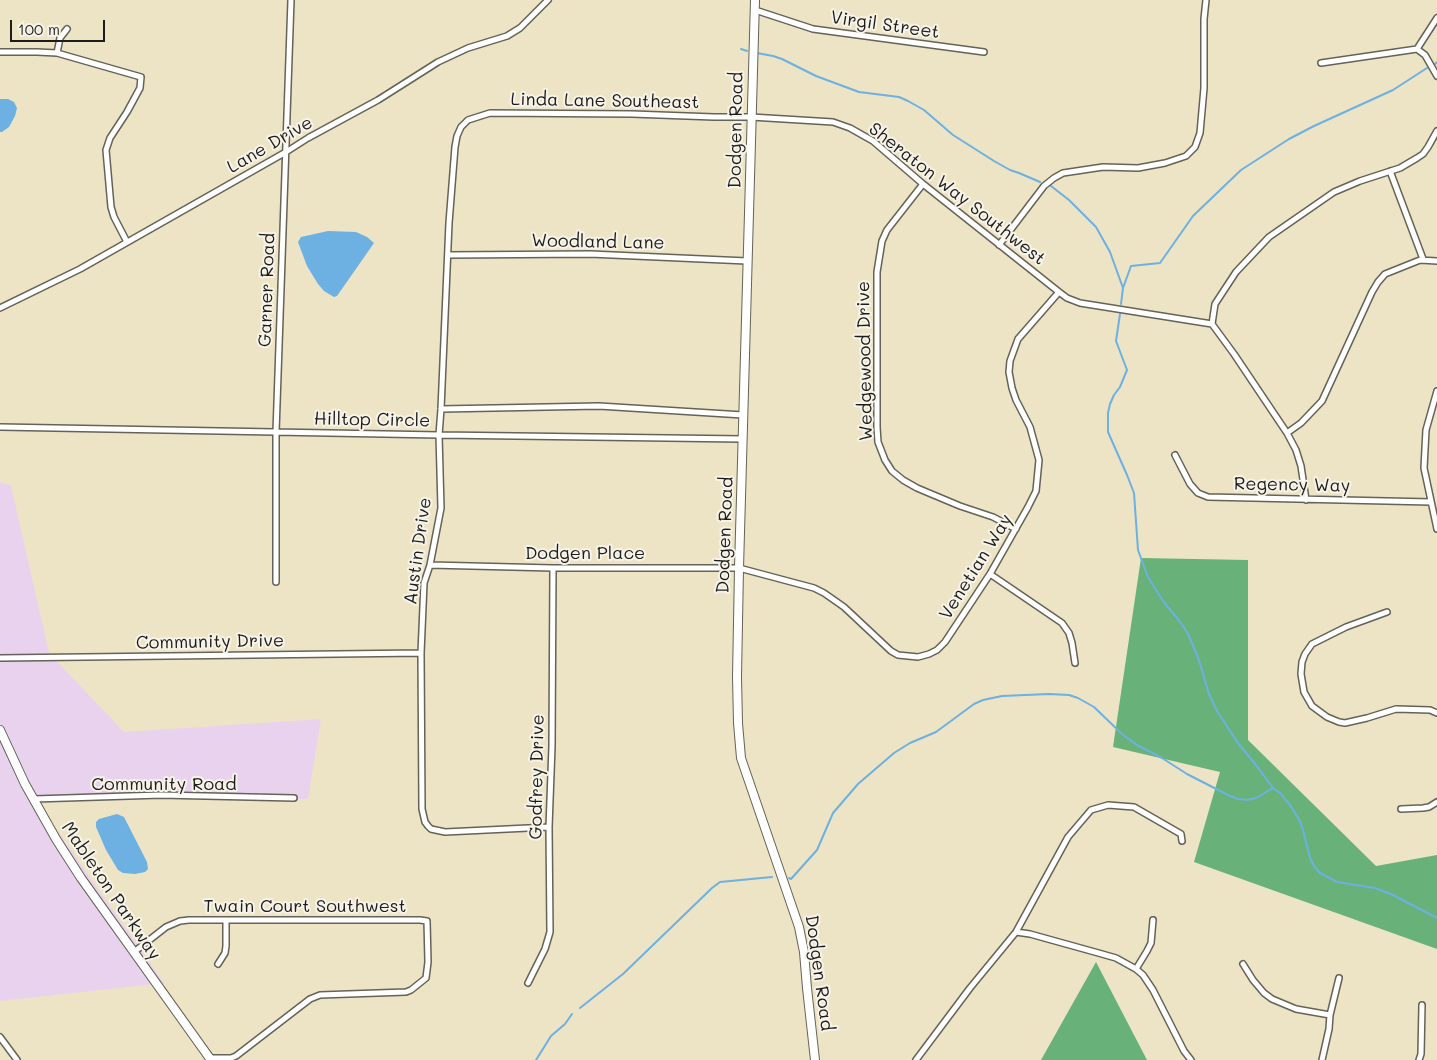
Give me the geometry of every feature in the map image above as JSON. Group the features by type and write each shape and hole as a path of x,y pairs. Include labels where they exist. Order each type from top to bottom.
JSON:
{"street":[{"name":"Garner Road","path":"276,582 276,432 291,0"},
{"name":"Lane Drive","path":"0,308 74,272 378,100 410,81 424,70 455,53 507,36 520,28 548,0"},
{"name":"Dodgen Road","path":"755,0 739,568 738,723 741,758 799,927 804,952 816,1060"},
{"path":"999,245 1044,186 1063,173 1103,167 1138,168 1164,163 1186,156 1195,147 1200,133 1204,88 1204,19 1206,0"},
{"name":"Virgil Street","path":"755,10 814,29 984,52"},
{"path":"1321,62 1417,48 1437,18"},
{"path":"56,53 60,38 67,28"},
{"path":"1417,48 1425,55 1437,76"},
{"path":"0,52 56,53 141,77 140,88 110,138 106,150 110,207 127,242"},
{"name":"Linda Lane Southeast","path":"461,127 468,120 490,113 751,117"},
{"name":"Sheraton Way Southwest","path":"751,117 833,122 850,128 873,141 923,184 1067,298 1080,303 1212,324"},
{"name":"Austin Drive","path":"461,127 455,146 448,255 439,435 441,508 430,565 424,583 421,653 422,809 428,826 431,829 445,832 550,827"},
{"path":"1306,500 1301,466 1296,450 1287,433 1212,324 1215,304 1236,272 1269,238 1334,192 1400,168 1423,154 1437,131"},
{"path":"1390,171 1424,259"},
{"name":"Wedgewood Drive","path":"923,184 887,230 881,247 878,272 876,427 878,442 885,460 892,471 903,480 960,506 993,517 1016,529"},
{"name":"Woodland Lane","path":"448,255 590,254 747,261"},
{"path":"1287,433 1301,423 1322,402 1368,299 1378,282 1386,274 1397,268 1424,259 1437,261"},
{"name":"Venetian Way","path":"739,568 814,588 824,593 844,607 891,651 898,655 918,657 937,650 945,642 990,574 1036,491 1039,460 1030,427 1012,388 1009,372 1010,361 1018,339 1059,292"},
{"path":"1437,391 1426,430 1424,468 1437,529"},
{"path":"441,409 599,406 743,415"},
{"name":"Hilltop Circle","path":"0,427 743,439"},
{"name":"Regency Way","path":"1174,456 1190,484 1198,493 1208,497 1430,502"},
{"name":"Dodgen Place","path":"430,565 553,568 739,568"},
{"name":"Godfrey Drive","path":"528,983 545,949 550,932 553,568"},
{"path":"990,574 1062,624 1069,633 1075,663"},
{"path":"1387,612 1346,627 1312,644 1302,662 1304,692 1312,706 1327,717 1345,723 1396,709 1430,710 1437,713"},
{"name":"Community Drive","path":"0,658 421,653"},
{"name":"Mableton Parkway","path":"1,737 56,839 81,878 211,1059"},
{"name":"Community Road","path":"34,799 161,795 294,798"},
{"path":"1401,809 1429,807 1437,802"},
{"path":"916,1060 970,988 1016,932 1068,837 1091,810 1108,805 1134,807 1181,834 1182,840"},
{"name":"Twain Court Southwest","path":"134,952 166,927 188,920 427,921 428,962 426,978 420,984 406,992 320,995 310,999 236,1056 211,1059"},
{"path":"1136,969 1151,943 1153,920"},
{"path":"218,964 225,953 226,921"},
{"path":"1016,932 1030,934 1102,954 1122,961 1136,969 1143,975 1153,990 1184,1051 1191,1060"},
{"path":"1243,964 1264,993 1272,998 1296,1009 1330,1014"},
{"path":"1322,1060 1329,1029 1330,1014 1339,978"},
{"path":"1419,1060 1421,1054 1422,1005"},
{"path":"0,1037 16,1060"}],"shaded area":[{"path":"0,482 11,486 49,653 124,732 321,719 308,799 33,796 164,983 0,1001"}],"green space":[{"path":"1141,558 1248,560 1248,740 1376,866 1437,855 1437,949 1194,862 1220,772 1113,747"},
{"path":"1096,962 1147,1060 1041,1060"}],"water":[{"path":"0,99 8,99 14,102 17,108 9,127 2,132 0,132"},
{"path":"328,231 356,232 374,243 337,296 334,297 324,291 318,284 307,266 298,242 301,237"},
{"path":"117,814 124,817 147,862 148,869 145,872 135,874 123,873 118,870 106,850 96,827 96,822 99,819"}],"waterway":[{"path":"741,49 747,51"},
{"path":"757,53 782,59 816,76 859,92 899,97 908,101 924,110 953,135 994,161 1010,170 1040,182"},
{"path":"1121,304 1123,288 1131,266 1160,263 1193,216 1241,170 1289,139 1393,90 1427,68"},
{"path":"1051,186 1069,200 1096,227 1110,252 1123,288"},
{"path":"1120,314 1116,341 1127,370 1110,404 1108,432 1134,493 1138,550 1148,577 1163,601 1187,632 1217,711 1238,743 1273,788 1290,805 1300,821 1310,858 1320,873 1337,882 1375,888 1393,895 1437,918"},
{"path":"789,878 791,879 817,850 833,813 858,784 894,753 910,743 936,732 974,704 1002,696 1049,694 1069,695 1078,698 1094,707 1122,734 1137,745 1228,795 1247,800 1256,798 1273,788"},
{"path":"580,1008 623,974 720,882 772,877"},
{"path":"536,1060 551,1036 565,1024 572,1014"}]}
